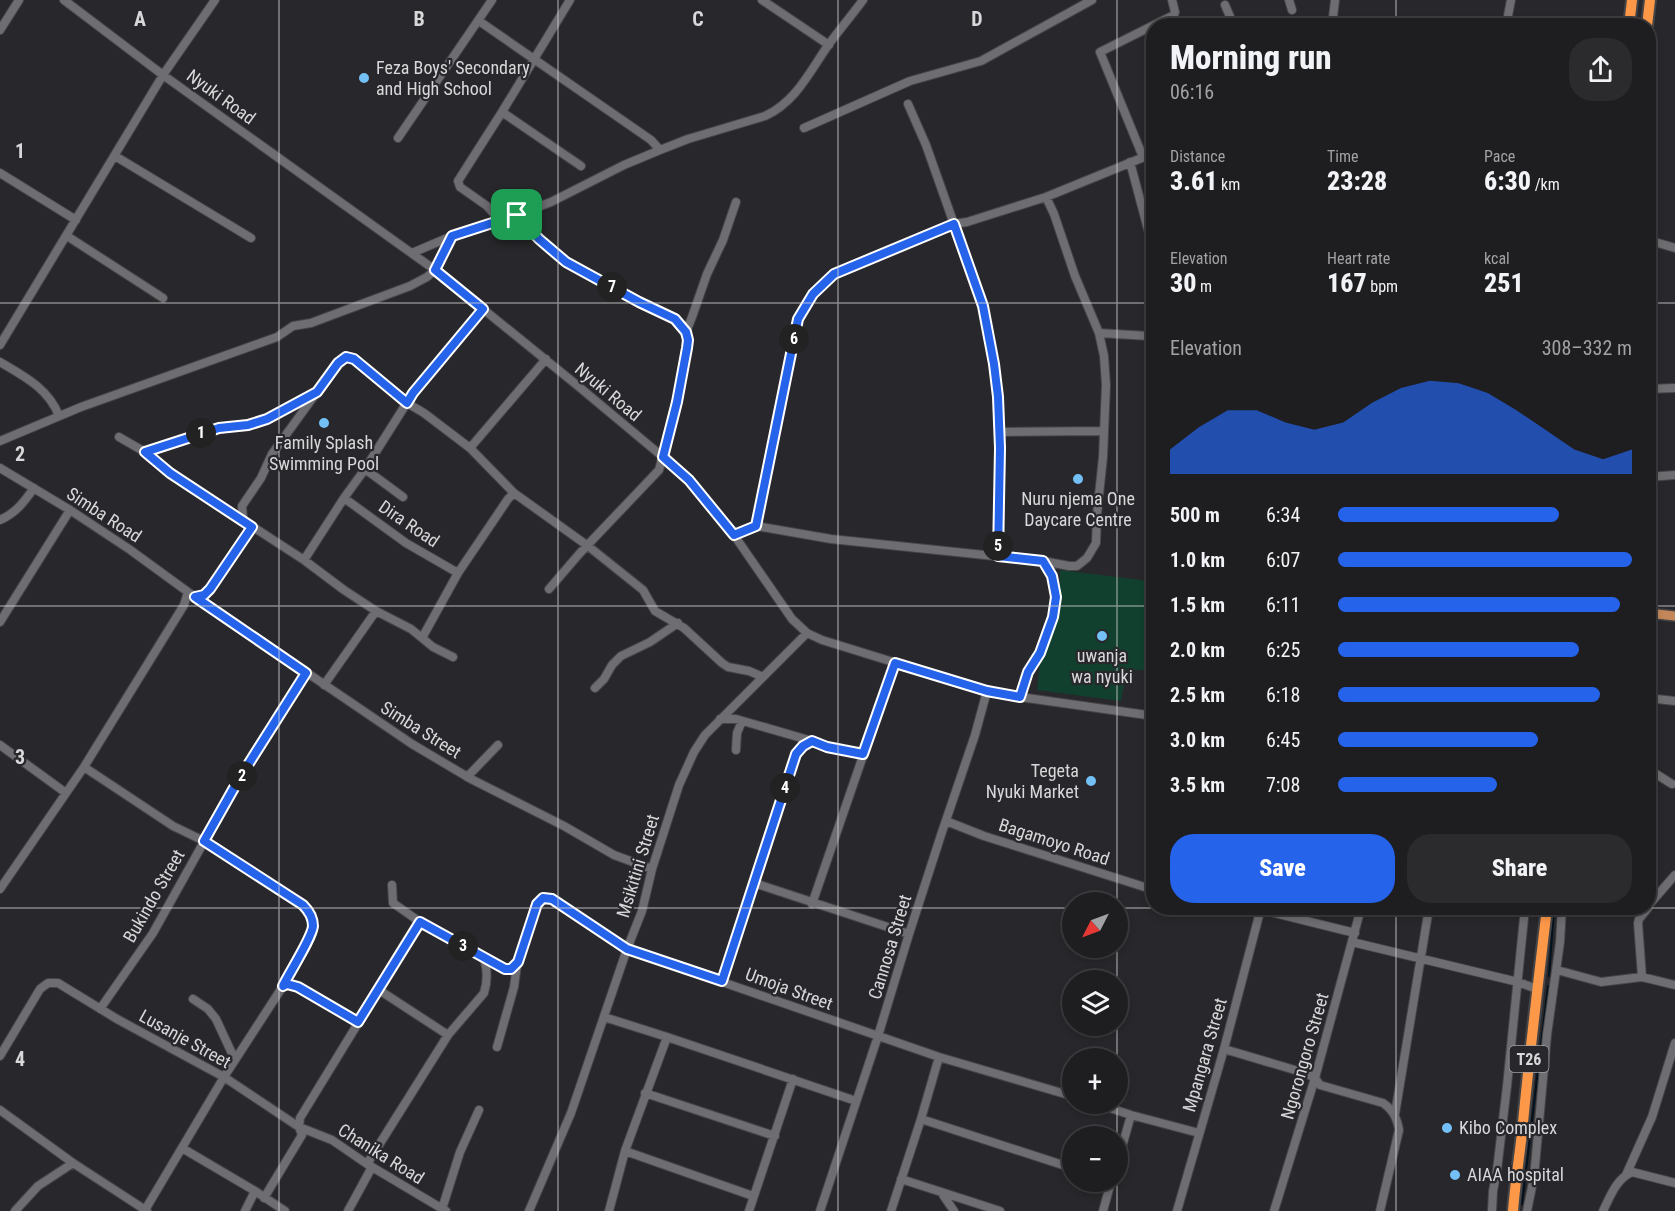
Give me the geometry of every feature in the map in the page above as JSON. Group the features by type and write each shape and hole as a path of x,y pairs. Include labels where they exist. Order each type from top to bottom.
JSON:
{"highway":[{"path":"1630,18 1632,0"},
{"path":"1648,18 1650,0"},
{"name":"T26","path":"1514,1209 1513,1196 1518,1173 1546,915"}],"main road":[{"path":"1656,614 1675,616"}],"street":[{"path":"0,30 19,0"},
{"name":"Nyuki Road","path":"64,0 163,75 435,270 663,457 689,480 734,535 783,608 807,633 822,640 987,691 1146,715"},
{"path":"0,345 163,75 215,0"},
{"path":"398,138 492,0"},
{"path":"500,220 487,206 460,187 458,183 570,0"},
{"path":"762,0 829,45"},
{"path":"412,253 452,236 551,202 624,165 688,139 777,111 800,88 863,0"},
{"path":"804,128 910,81 981,61 1092,0"},
{"path":"1168,18 1175,12 1172,0"},
{"path":"1289,0 1292,10"},
{"path":"1333,18 1335,0"},
{"path":"1508,18 1511,0"},
{"path":"1225,5 1231,18"},
{"path":"479,21 651,140 660,150"},
{"path":"1143,157 1100,52 1146,29"},
{"path":"908,104 926,145 983,306 998,397 1000,432 998,556"},
{"path":"502,112 581,166"},
{"path":"115,156 251,238"},
{"path":"756,526 798,319 813,294 834,274 954,224 1046,197 1146,156"},
{"path":"1130,162 1146,222"},
{"path":"0,173 76,220"},
{"path":"734,535 756,526 831,539 1077,566 1087,558 1096,543 1104,431 1104,356 1099,333 1046,197"},
{"path":"686,332 707,274 723,240 735,202"},
{"path":"517,215 539,239 566,262 675,319 686,332 688,340 677,402 659,470 549,589"},
{"path":"66,236 163,298"},
{"path":"0,441 81,407 277,337 293,326 312,323 410,286 435,270 452,236"},
{"path":"1656,242 1675,248"},
{"path":"304,560 413,393 483,309"},
{"path":"1099,333 1146,336"},
{"path":"249,525 243,518 242,506 261,478 272,454 340,360 350,357 407,403 470,448 514,493 588,546 643,591 655,610 678,624 728,667 749,671 763,677"},
{"path":"470,448 546,360"},
{"path":"0,362 38,386 55,405 59,416"},
{"path":"1656,389 1675,388"},
{"path":"145,452 219,428 258,423 317,392"},
{"path":"1000,432 1104,431"},
{"path":"119,436 145,452 170,473 304,560 344,590 411,629 433,647 453,657"},
{"name":"Simba Road","path":"0,468 70,510 188,592"},
{"path":"365,469 403,497"},
{"path":"1656,476 1675,475"},
{"path":"0,520 17,510 34,488"},
{"path":"422,638 458,573 514,493"},
{"name":"Dira Road","path":"344,498 406,543 458,573"},
{"path":"0,622 70,510"},
{"path":"195,597 204,595 210,589 249,525"},
{"path":"1020,697 1028,672 1040,653 1053,617 1056,597 1052,576 1043,561"},
{"path":"0,889 84,767 184,605 188,592"},
{"name":"Simba Street","path":"188,592 412,744 467,777 564,826 614,855 652,869"},
{"path":"324,685 376,610"},
{"path":"595,688 621,656 650,642 678,624"},
{"name":"Msikitini Street","path":"529,1211 571,1113 642,911 652,869 680,785 694,752 705,735 720,719 807,633"},
{"path":"812,904 895,663"},
{"name":"Bukindo Street","path":"100,1009 153,933 239,779 306,673"},
{"name":"Cannosa Street","path":"820,1211 879,1036 909,934 975,735 987,691"},
{"path":"1656,699 1675,701"},
{"path":"720,719 736,719 827,747 863,754"},
{"path":"736,750 737,733 742,721"},
{"path":"722,981 796,754 812,741"},
{"path":"0,745 66,793"},
{"path":"467,777 498,746"},
{"path":"0,1110 73,1163 146,1210 224,1077 283,986 312,932 312,917 303,905 204,841 173,826 84,767"},
{"path":"1656,774 1672,784"},
{"name":"Bagamoyo Road","path":"946,821 984,836 1146,889"},
{"path":"1656,898 1675,875"},
{"path":"754,883 812,904 909,934"},
{"path":"392,885 393,903 420,922 505,969 511,969 517,965"},
{"name":"Umoja Street","path":"517,965 537,904 543,898 552,899 627,949 939,1057 1062,1092"},
{"name":"Mpangara Street","path":"1177,1211 1224,1048 1257,915"},
{"path":"1286,915 1355,933"},
{"name":"Ngorongoro Street","path":"1274,1211 1315,1078 1359,915"},
{"path":"1395,1114 1428,915"},
{"path":"1492,1211 1524,915"},
{"path":"1514,1209 1530,1210 1561,915"},
{"path":"1642,915 1638,923 1642,977"},
{"path":"264,1198 302,1136 299,1127 300,1118 420,922"},
{"path":"1352,942 1518,982 1537,985 1554,984"},
{"path":"348,1211 370,1165 448,1035 484,993 488,974 484,957"},
{"path":"497,1047 512,995 517,965"},
{"path":"1557,970 1601,982 1642,977 1675,986"},
{"name":"Lusanje Street","path":"0,1056 40,989 53,982 224,1077 299,1127"},
{"path":"283,986 287,984 298,987 358,1022"},
{"path":"379,990 448,1035"},
{"path":"193,999 208,1009 216,1019 235,1060"},
{"path":"604,1017 856,1101"},
{"path":"609,1211 625,1151 667,1037"},
{"path":"1626,1175 1652,1117 1675,1043"},
{"path":"1224,1048 1305,1072 1315,1078 1320,1085 1383,1103 1395,1114 1399,1130 1380,1211"},
{"path":"891,1211 939,1057"},
{"path":"749,1211 793,1079"},
{"path":"645,1093 774,1136"},
{"path":"444,1210 460,1152 479,1110"},
{"path":"1128,1114 1199,1133"},
{"path":"1128,1126 1131,1115"},
{"path":"921,1119 1062,1165"},
{"name":"Chanika Road","path":"299,1127 332,1140 444,1210"},
{"path":"182,1148 285,1211"},
{"path":"625,1151 753,1196"},
{"path":"17,1210 38,1186 73,1163"},
{"path":"1603,1211 1620,1180 1632,1172 1675,1183"},
{"path":"901,1179 1000,1211"},
{"path":"245,1211 255,1191"},
{"path":"941,1192 954,1211"},
{"path":"1103,1211 1108,1192"}],"green space":[{"name":"uwanja wa nyuki","path":"1060,570 1146,582 1146,670 1127,669 1121,701 1037,690 1040,663 1060,608"}],"waterway":[{"path":"1549,976 1553,915"},
{"path":"1522,1204 1548,986"}],"place":[{"name":"Feza Boys' Secondary and High School","path":"364,78"},
{"name":"Family Splash Swimming Pool","path":"324,423"},
{"name":"Nuru njema One Daycare Centre","path":"1078,479"},
{"name":"uwanja wa nyuki","path":"1102,636"},
{"name":"Tegeta Nyuki Market","path":"1091,781"},
{"name":"Kibo Complex","path":"1447,1128"},
{"name":"AIAA hospital","path":"1455,1175"}],"route":[{"path":"517,215 539,239 566,262 675,319 686,332 687,348 677,402 663,457 689,480 734,535 756,526 798,319 813,294 834,274 954,224 983,306 994,364 1000,448 998,556 1043,561 1052,576 1056,597 1053,617 1040,653 1028,672 1020,697 987,691 895,663 863,754 827,747 812,741 803,746 796,754 722,981 627,949 546,897 538,901 517,965 511,969 505,969 420,922 358,1022 309,992 287,984 283,986 312,932 312,917 308,910 204,841 239,779 306,673 195,597 204,595 210,589 252,527 170,473 145,452 219,428 248,425 267,419 317,392 340,360 346,357 354,359 407,403 483,309 435,270 452,236 517,215"}]}
